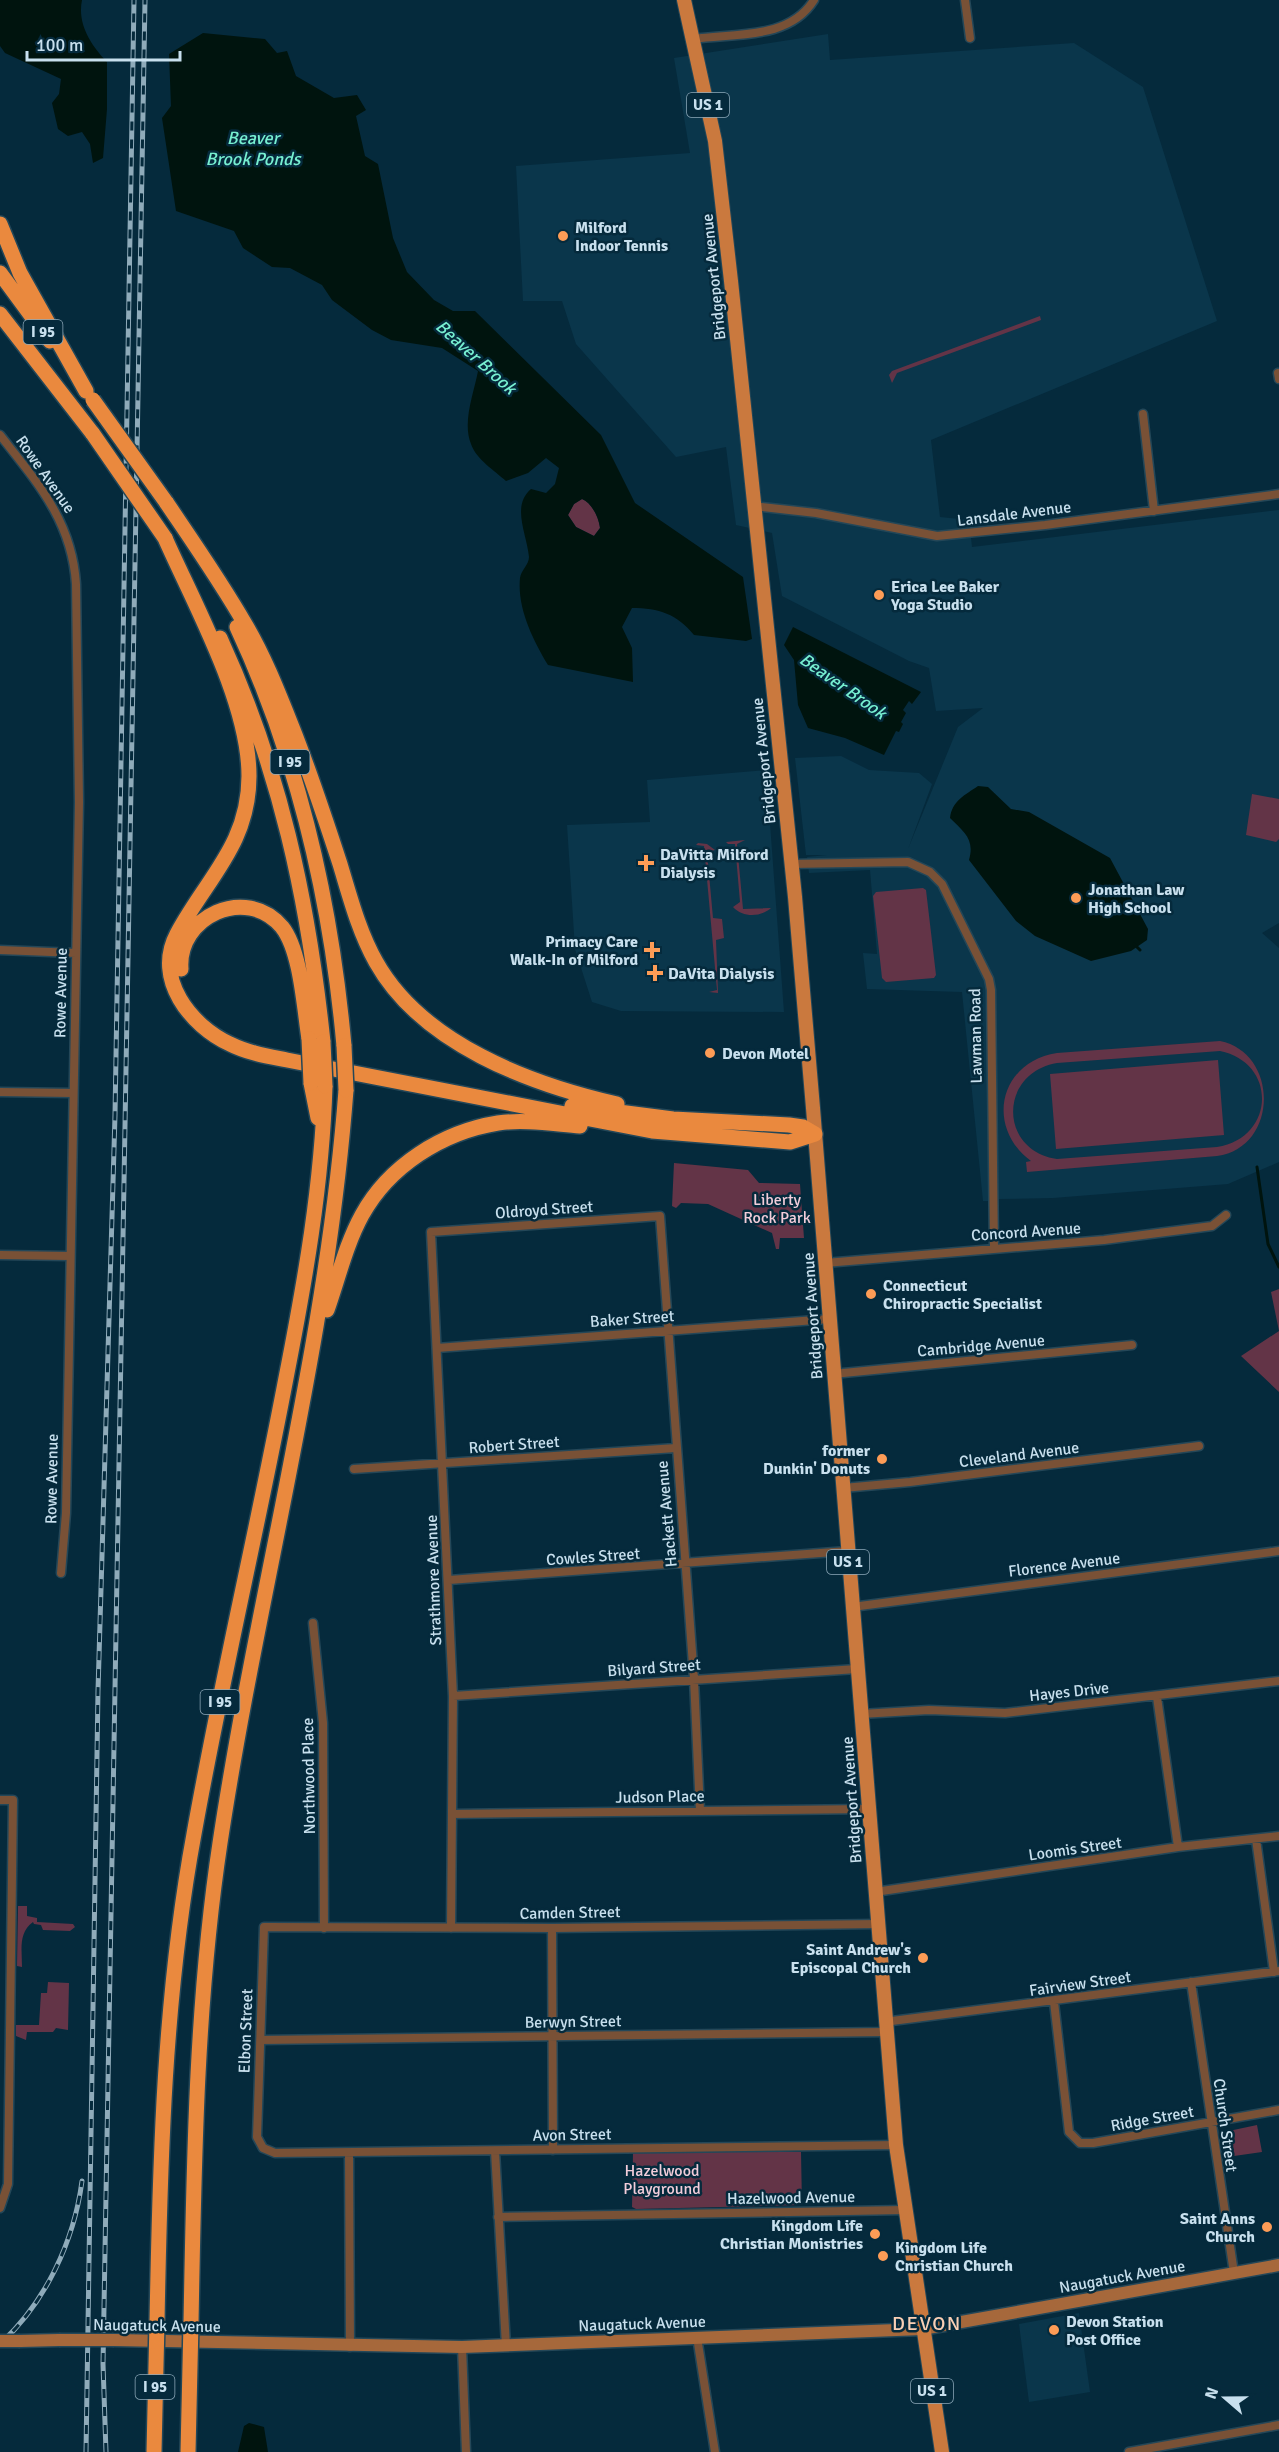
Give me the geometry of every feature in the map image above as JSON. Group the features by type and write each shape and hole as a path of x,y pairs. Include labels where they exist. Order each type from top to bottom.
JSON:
{"highway":[{"path":"0,224 20,273 90,396"},
{"name":"I 95","path":"0,273 166,502 238,629 267,698 292,768 322,887 344,1046 346,1090 339,1184 311,1356 234,1759 214,1886 196,2072 188,2452"},
{"name":"I 95","path":"0,314 93,434 165,538 218,632 248,701 273,771 300,878 316,1040 323,1149 312,1240 274,1440 198,1808 181,1917 162,2111 154,2452"},
{"path":"0,330 67,400"},
{"path":"166,502 232,601 264,660 309,773 368,946 387,980 409,1004 436,1027 472,1050 534,1078 617,1104 717,1120"},
{"path":"165,538 230,685 247,748 249,777 245,811 235,844 172,944 172,980 177,995 193,1018 215,1036 245,1051 652,1131"},
{"path":"316,1040 292,944 281,926 262,913 241,907 222,909 201,920 188,936 181,955 185,989 205,1017 246,1040 285,1051 511,1096 673,1119 789,1125 803,1127 815,1134"},
{"path":"311,1356 361,1217 372,1198 398,1169 426,1148 464,1132 499,1123 546,1123 790,1142 815,1134"}],"main road":[{"name":"Bridgeport Avenue","path":"684,0 716,148 791,864 815,1134 896,2145 942,2452"},
{"name":"Naugatuck Avenue","path":"0,2341 114,2340 462,2347 922,2329 1279,2265"}],"street":[{"path":"694,39 777,29 800,16 813,0"},
{"path":"965,0 970,39"},
{"path":"1278,373 1279,379"},
{"path":"1143,414 1154,510"},
{"name":"Rowe Avenue","path":"0,435 62,521 75,562 79,703 76,953 66,1513 61,1573"},
{"name":"Lansdale Avenue","path":"753,506 816,513 937,537 1279,494"},
{"name":"Lawman Road","path":"791,864 908,862 930,872 942,884 989,979 994,1248"},
{"path":"0,950 76,953"},
{"path":"0,1092 73,1093"},
{"name":"Concord Avenue","path":"825,1263 1104,1240 1212,1226 1226,1215"},
{"name":"Oldroyd Street","path":"431,1232 660,1216"},
{"name":"Hackett Avenue","path":"660,1216 694,1679 700,1810"},
{"name":"Strathmore Avenue","path":"431,1232 453,1696 451,1928"},
{"path":"0,1255 70,1256"},
{"name":"Baker Street","path":"437,1348 829,1319"},
{"name":"Cambridge Avenue","path":"833,1374 1132,1345"},
{"name":"Cleveland Avenue","path":"843,1488 910,1482 1199,1446"},
{"name":"Robert Street","path":"354,1469 676,1448"},
{"name":"Cowles Street","path":"449,1580 848,1551"},
{"name":"Florence Avenue","path":"852,1606 1279,1551"},
{"name":"Northwood Place","path":"313,1623 323,1723 324,1928"},
{"name":"Bilyard Street","path":"453,1696 858,1669"},
{"name":"Hayes Drive","path":"861,1714 929,1710 1005,1713 1279,1681"},
{"path":"1157,1697 1178,1847"},
{"path":"0,1800 13,1800 9,2184 0,2208"},
{"name":"Judson Place","path":"452,1814 868,1809"},
{"name":"Loomis Street","path":"875,1892 1178,1847 1279,1836"},
{"path":"1256,1839 1276,1972"},
{"name":"Camden Street","path":"264,1927 552,1928 877,1924"},
{"name":"Elbon Street","path":"256,2137 264,1927"},
{"path":"552,1928 553,2150"},
{"name":"Fairview Street","path":"885,2027 1191,1982 1276,1972"},
{"name":"Church Street","path":"1191,1982 1234,2272"},
{"name":"Ridge Street","path":"1054,2002 1069,2132 1080,2143 1093,2143 1279,2110"},
{"name":"Berwyn Street","path":"261,2040 553,2037 885,2027"},
{"name":"Avon Street","path":"256,2137 263,2148 275,2152 896,2145"},
{"path":"495,2151 506,2346"},
{"path":"350,2152 350,2346"},
{"name":"Hazelwood Avenue","path":"498,2217 904,2210"},
{"path":"697,2337 715,2452"},
{"path":"462,2347 466,2452"},
{"path":"1129,2452 1279,2425"}],"shaded area":[{"path":"828,34 830,60 1074,43 1143,87 1217,321 931,440 940,517 969,520 972,547 1279,510 1279,923 1262,933 1279,948 1279,1162 1228,1184 1053,1198 997,1199 1000,1237 991,1238 988,1201 983,1201 962,992 867,989 863,953 877,954 870,870 809,873 807,857 827,855 806,855 795,758 841,756 869,770 919,773 932,784 908,849 958,727 983,708 936,711 929,668 909,661 782,596 772,533 736,525 726,447 676,457 576,344 562,301 523,301 516,166 690,153 674,58"},
{"path":"766,770 784,1012 621,1011 592,1002 575,949 567,825 650,822 647,780"},
{"path":"1079,2313 1090,2392 1029,2402 1019,2324"}],"green space":[{"path":"1040,316 1041,320 897,373 892,383 889,375 892,371"},
{"path":"582,499 592,507 598,520 600,528 594,536 576,527 568,515 574,504"},
{"path":"1252,794 1279,799 1279,839 1276,842 1246,835"},
{"path":"745,840 737,844 743,909 771,908 757,915 747,915 733,907 740,902 735,844 726,842"},
{"path":"698,843 707,844 715,850 707,852 713,918 722,919 724,938 716,940 718,993 709,992 717,990 704,846 696,845"},
{"path":"923,888 926,890 936,975 934,978 886,982 882,978 873,896 876,892"},
{"path":"1220,1041 1239,1049 1253,1063 1261,1080 1264,1100 1261,1119 1252,1136 1237,1149 1217,1156 1027,1172 1026,1162 1031,1161 1017,1147 1008,1131 1004,1114 1005,1098 1011,1082 1022,1069 1037,1059 1057,1053","holes":["1220,1051 1239,1058 1252,1070 1260,1084 1262,1100 1259,1116 1250,1130 1236,1141 1217,1147 1057,1159 1038,1153 1024,1142 1016,1127 1013,1111 1016,1095 1024,1081 1038,1070 1057,1063"]},
{"path":"1218,1060 1224,1135 1056,1149 1050,1074"},
{"name":"Liberty Rock Park","path":"674,1163 748,1170 759,1183 800,1184 804,1238 780,1238 779,1249 776,1249 772,1233 708,1204 681,1203 676,1208 672,1206"},
{"path":"1279,1289 1279,1331 1271,1292"},
{"path":"1279,1331 1279,1392 1241,1356"},
{"path":"18,1906 27,1906 27,1916 37,1918 37,1922 73,1924 75,1927 70,1931 43,1930 41,1925 33,1922 28,1926 23,1937 22,1967 17,1966"},
{"path":"48,1982 69,1983 68,2030 56,2028 53,2032 27,2032 26,2040 16,2036 16,2025 39,2025 41,1993 47,1993"},
{"path":"1257,2125 1262,2152 1227,2157 1224,2132"},
{"name":"Hazelwood Playground","path":"633,2152 801,2152 802,2205 636,2209 632,2207"}],"water":[{"path":"0,0 82,0 83,26 96,49 107,62 107,109 103,158 93,163 90,144 82,132 68,136 58,129 52,103 59,94 61,79 5,53 0,46"},
{"name":"Beaver Brook Ponds","path":"203,33 265,39 277,53 287,51 296,76 334,98 357,95 366,110 356,116 365,156 378,164 393,238 407,272 434,300 453,311 475,311 601,435 635,503 743,577 752,639 746,641 694,635 674,617 651,609 632,608 622,627 632,648 633,682 548,665 532,634 521,601 520,578 529,557 521,512 525,496 531,489 546,493 555,484 559,468 546,458 528,473 506,481 477,455 471,444 468,417 478,371 442,348 391,340 372,330 332,300 322,285 290,268 272,267 243,248 234,231 176,211 162,118 171,106 169,54","holes":["582,499 594,511 599,524 600,528 594,536 576,527 568,515 574,504"]},
{"path":"793,627 921,692 912,704 909,701 903,710 906,713 901,722 903,724 899,732 896,731 884,755 845,738 808,728 798,705 794,660 784,645"},
{"path":"978,786 988,787 1011,809 1029,812 1110,858 1148,929 1147,940 1131,951 1091,961 1035,936 1016,921 969,860 971,847 967,836 950,818 956,803"},
{"path":"249,2423 264,2427 268,2452 238,2452 244,2426"}],"waterway":[{"name":"Beaver Brook","path":"1134,944 1140,950"},
{"name":"Beaver Brook","path":"1257,1167 1268,1244 1279,1267"}],"railway":[{"path":"86,2452 98,1691 115,1115 134,0"},
{"path":"106,2452 103,2364 145,0"},
{"path":"0,2344 31,2310 55,2270 72,2226 82,2181"}],"place":[{"name":"Milford Indoor Tennis","path":"563,236"},
{"name":"Erica Lee Baker Yoga Studio","path":"879,595"},
{"name":"DaVitta Milford Dialysis","path":"646,863"},
{"name":"Jonathan Law High School","path":"1076,898"},
{"name":"Primacy Care Walk-In of Milford","path":"652,950"},
{"name":"DaVita Dialysis","path":"655,973"},
{"name":"Devon Motel","path":"710,1053"},
{"name":"Connecticut Chiropractic Specialist","path":"871,1294"},
{"name":"former Dunkin' Donuts","path":"882,1459"},
{"name":"Saint Andrew's Episcopal Church","path":"923,1958"},
{"name":"Saint Anns Church","path":"1267,2227"},
{"name":"Kingdom Life Christian Monistries","path":"875,2234"},
{"name":"Kingdom Life Cnristian Church","path":"883,2256"},
{"name":"Devon Station Post Office","path":"1054,2330"}],"district":[{"name":"DEVON","path":"927,2323"}]}
